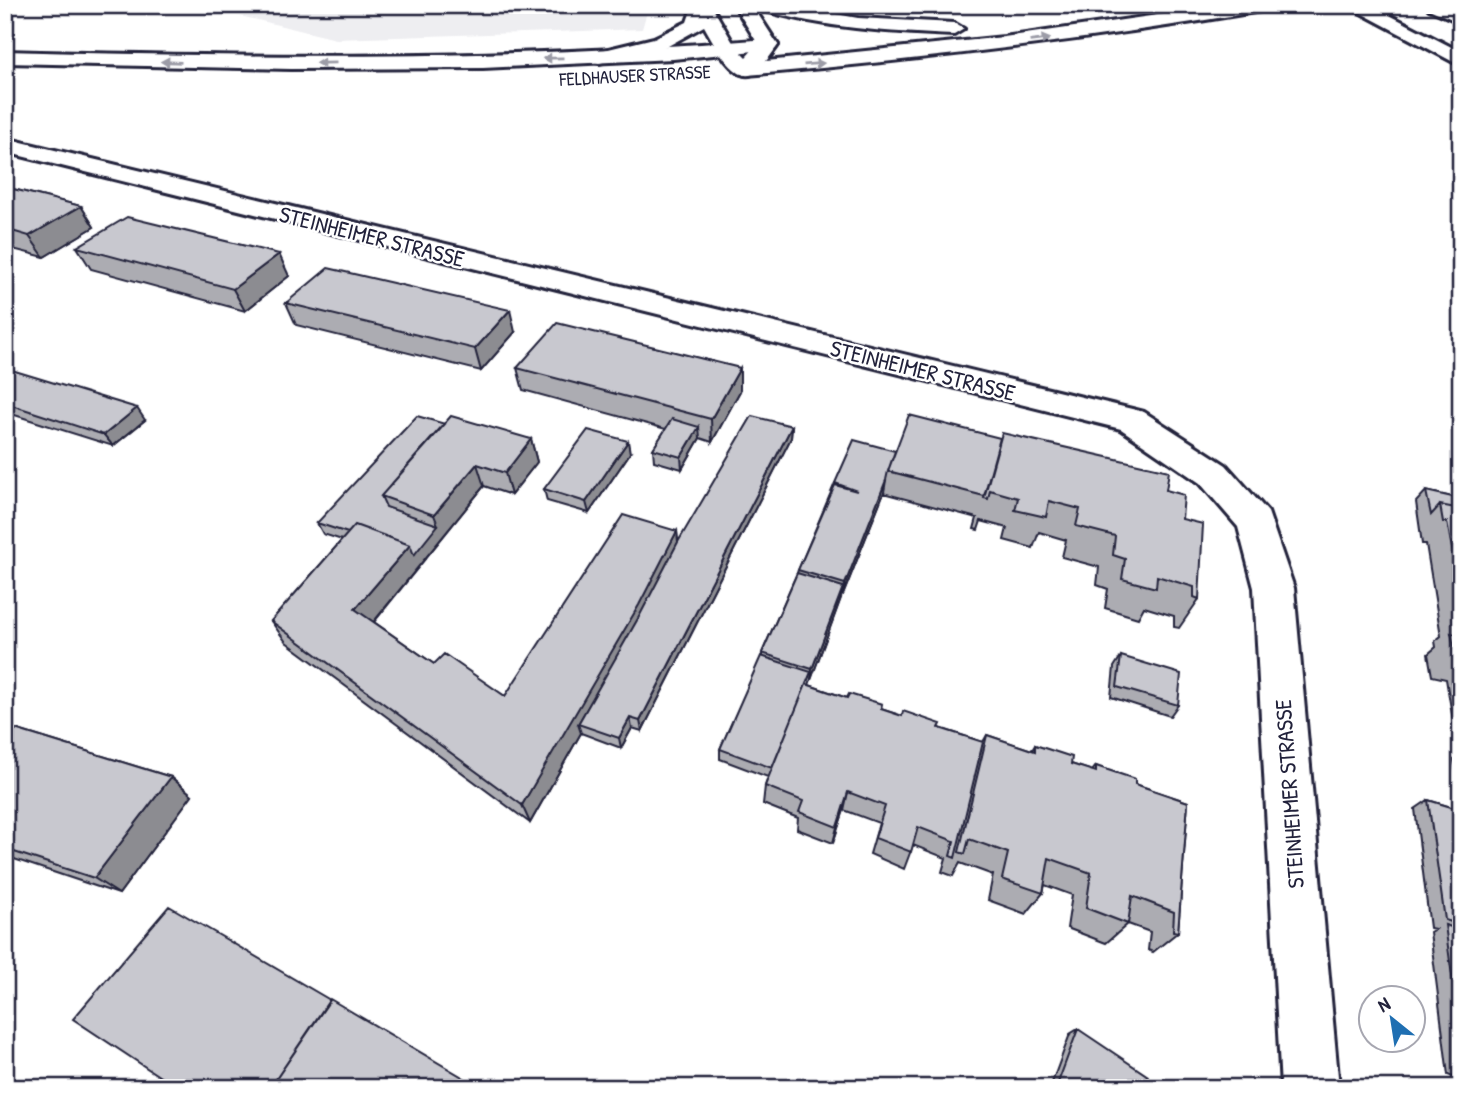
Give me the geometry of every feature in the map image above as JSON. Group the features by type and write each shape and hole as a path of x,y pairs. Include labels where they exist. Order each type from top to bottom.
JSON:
{"main road":[{"path":"702,6 727,49 746,69 775,45 743,5"},
{"path":"765,5 790,14 841,23 960,29 834,40"},
{"name":"FELDHAUSER STRASSE","path":"719,71 899,57 1064,37 1261,5"},
{"path":"1355,5 1461,60"},
{"path":"1382,5 1461,47"},
{"path":"1435,5 1461,18"},
{"path":"599,57 661,42 695,25 702,6"},
{"name":"FELDHAUSER STRASSE","path":"5,57 240,64 599,57 775,45"},
{"name":"FELDHAUSER STRASSE","path":"485,82 691,72"},
{"name":"STEINHEIMER STRASSE","path":"5,145 1132,421 1213,474 1255,522 1274,588 1310,1088"}],"shaded area":[{"path":"649,5 642,29 336,39 199,6"}],"building":[{"path":"5,187 81,206 29,236 5,229"},
{"path":"127,217 279,254 233,289 77,247"},
{"path":"328,268 510,310 475,349 286,303"},
{"path":"557,323 740,368 711,419 517,368"},
{"path":"5,368 137,408 104,435 5,403"},
{"path":"909,415 1000,438 984,496 888,471"},
{"path":"417,416 445,424 381,496 386,507 438,525 414,555 410,545 355,525 348,533 317,523"},
{"path":"451,416 531,439 505,473 477,464 434,515 381,496"},
{"path":"752,416 792,426 640,721 630,718 619,738 578,724 678,542"},
{"path":"672,419 699,427 681,457 653,449"},
{"path":"588,430 628,441 586,502 544,489"},
{"path":"1002,433 1169,471 1166,490 1184,495 1182,519 1203,524 1199,599 1194,597 1194,587 1157,576 1156,588 1122,579 1125,559 1113,555 1115,536 1076,526 1080,509 1049,501 1046,517 1015,510 1018,498 990,490 988,499 984,498"},
{"path":"854,440 895,451 845,584 798,570 835,485 857,491 835,483"},
{"path":"1426,491 1461,499 1461,509 1440,505 1431,515"},
{"path":"1440,505 1461,509 1461,597 1447,522 1443,522"},
{"path":"623,515 677,531 639,605 522,805 271,621 355,525 410,545 355,609 434,664 444,654 505,696"},
{"path":"797,573 843,587 812,669 762,653"},
{"path":"1451,633 1461,636 1461,657 1456,655"},
{"path":"761,656 811,672 772,768 720,749"},
{"path":"1121,656 1181,674 1178,705 1117,687"},
{"path":"806,684 847,698 849,694 882,704 881,709 902,716 903,711 941,724 939,728 983,742 955,858 950,856 954,841 918,827 911,852 875,838 885,806 848,792 837,827 799,812 803,801 765,786"},
{"path":"5,726 171,777 94,878 5,849"},
{"path":"987,735 1035,751 1035,745 1072,757 1071,764 1096,772 1096,766 1135,779 1135,784 1188,802 1178,932 1173,931 1174,912 1132,896 1128,924 1086,908 1091,873 1049,858 1043,893 1002,879 1008,853 969,839 965,854 959,852"},
{"path":"1428,800 1461,810 1461,925 1445,920"},
{"path":"169,906 330,1000 270,1088 177,1088 73,1019"},
{"path":"1445,925 1461,930 1461,1041"},
{"path":"330,999 481,1088 270,1088"},
{"path":"1078,1029 1148,1076 1144,1088 1056,1088"}]}
